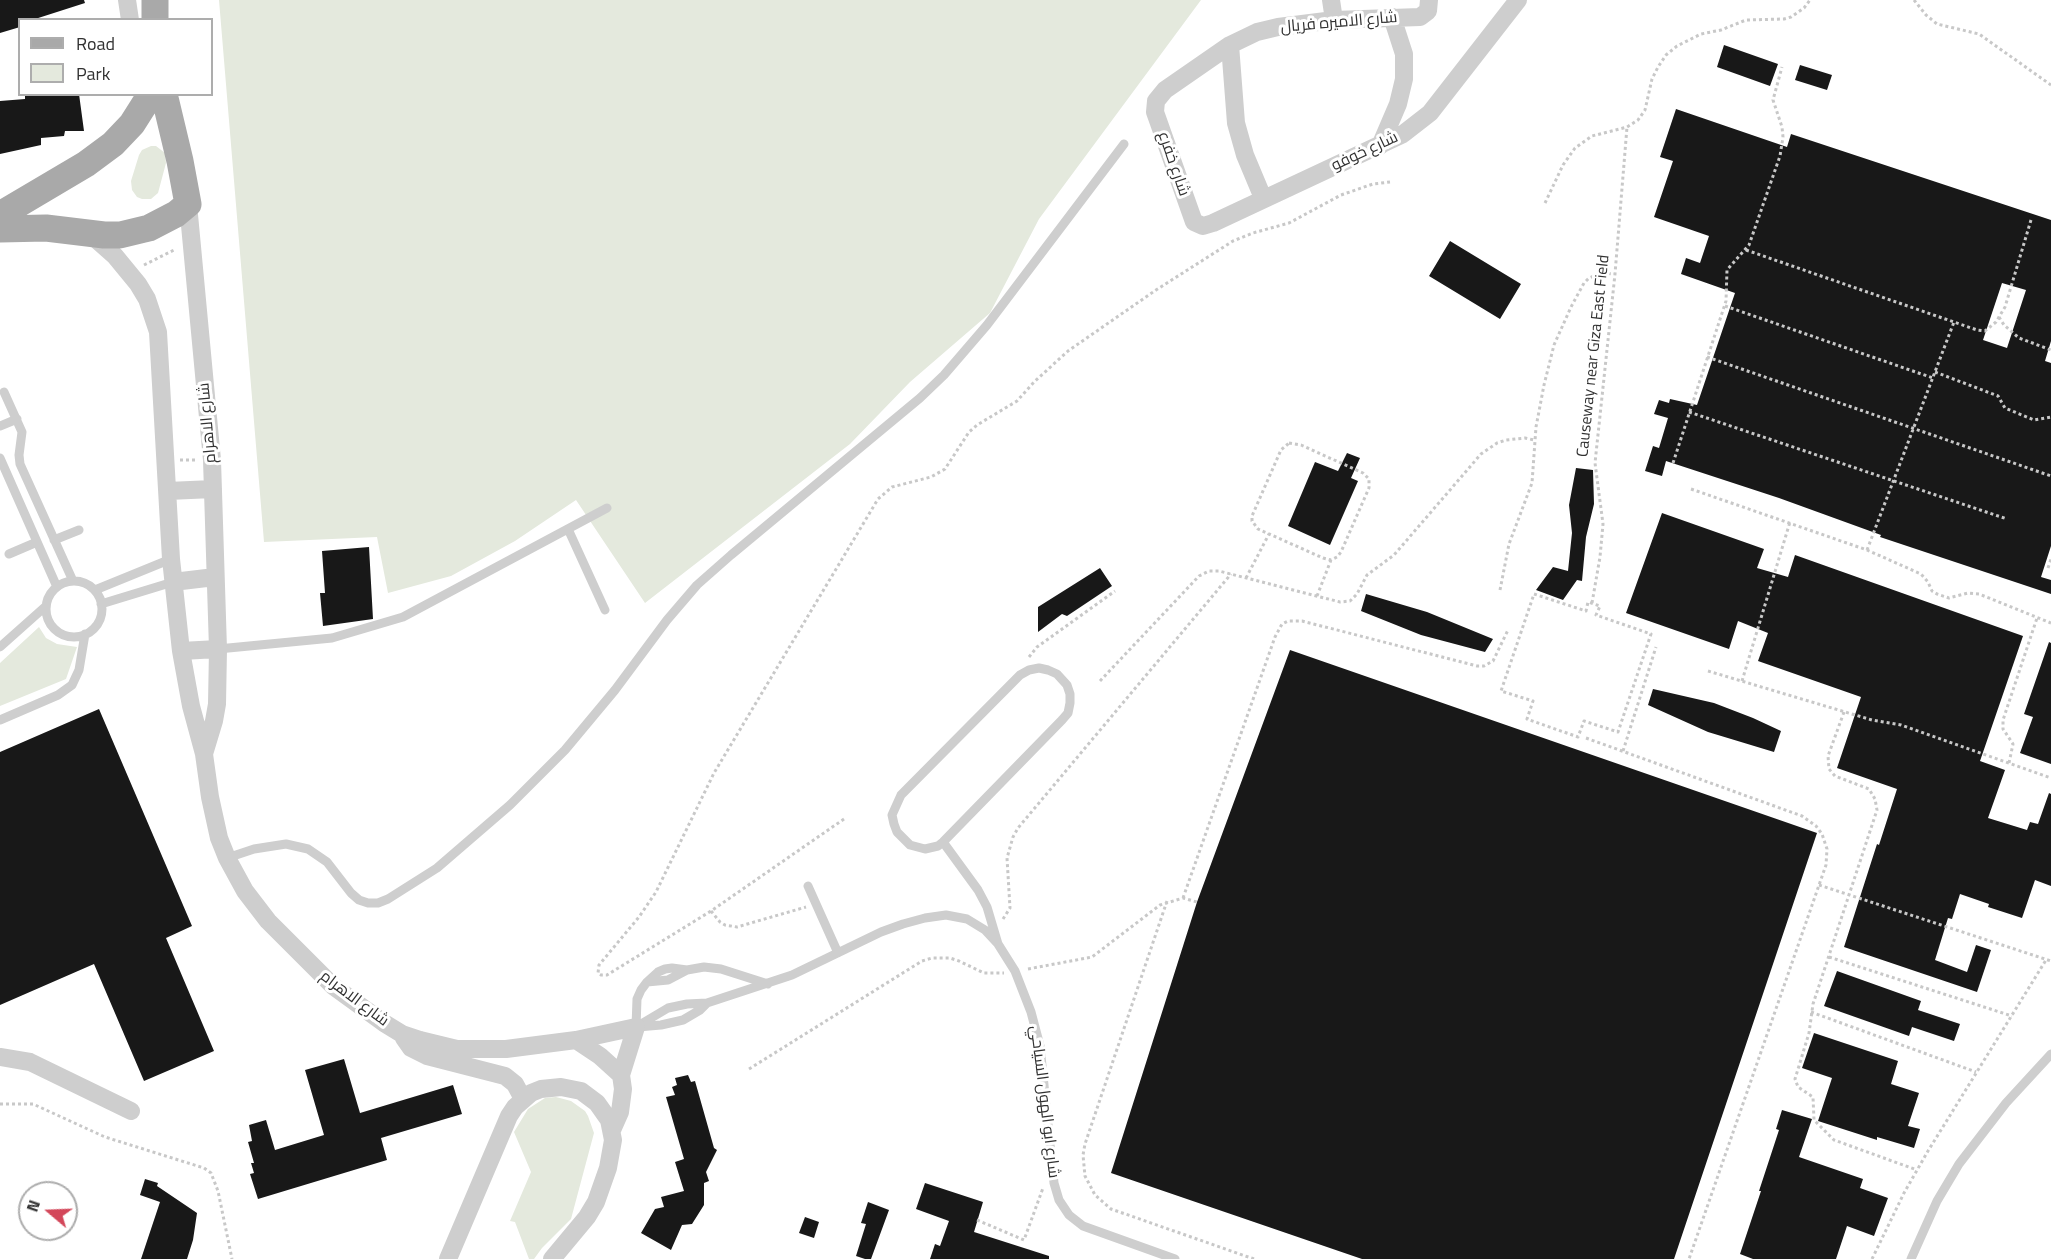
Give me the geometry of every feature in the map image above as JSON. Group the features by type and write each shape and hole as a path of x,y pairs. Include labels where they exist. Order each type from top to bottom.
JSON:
{"main road":[{"path":"155,0 155,18"},
{"path":"0,215 86,164 113,144 132,124 150,96"},
{"name":"شارع الاهرام","path":"164,96 188,204"},
{"path":"0,229 46,228 120,235 149,228 176,214 188,204"}],"street":[{"path":"127,0 130,18"},
{"path":"1331,0 1334,20"},
{"name":"شارع خوفو","path":"1198,225 1213,223 1404,134 1430,113 1518,0"},
{"name":"شارع الاميره فريال","path":"1156,101 1170,85 1247,36 1268,30 1334,20 1420,17 1428,11 1429,2"},
{"path":"1380,146 1398,104 1404,79 1404,54 1392,18"},
{"path":"1230,45 1236,123 1245,155 1263,198"},
{"name":"شارع خفرع","path":"1156,101 1158,119 1192,218 1198,225"},
{"name":"شارع الاهرام","path":"188,204 193,238 212,460 218,649 217,704 204,754"},
{"name":"شارع الاهرام","path":"89,233 128,270 147,299 158,332 171,559 181,651 191,706 204,754 214,817 227,858 255,907 317,971 366,1011 402,1034 438,1045 476,1050 506,1049 576,1040 636,1027"},
{"path":"168,491 213,489"},
{"path":"173,582 215,577"},
{"path":"181,651 218,649"},
{"path":"612,1130 622,1102 621,1076 636,1027"},
{"path":"402,1034 411,1048 419,1053 505,1076 515,1084 523,1099"},
{"path":"576,1040 600,1056 621,1076"},
{"path":"0,1057 30,1062 132,1111"},
{"path":"448,1259 509,1116 523,1099 541,1089 561,1087 581,1091 604,1111 612,1130 612,1151 596,1202 588,1217 552,1259"}],"lane":[{"path":"227,858 254,849 286,844 308,849 327,862 351,893 359,900 368,903 378,903 388,899 437,868 510,805 565,750 697,585 920,398 944,375 987,325 1124,144"},
{"path":"4,392 22,432 19,450 20,464 73,581"},
{"path":"0,426 17,419"},
{"path":"19,450 0,458 57,587"},
{"path":"218,649 332,638 403,617 607,508"},
{"path":"568,529 604,610"},
{"path":"54,540 79,530"},
{"path":"9,554 37,542"},
{"path":"94,590 171,559"},
{"path":"73,581 85,583 94,590 101,604 101,611 96,625 85,634 71,637 57,632 48,621 46,606 49,596 57,587 73,581"},
{"path":"101,604 173,582"},
{"path":"0,647 46,606"},
{"path":"0,720 58,695 72,686 79,670 85,634"},
{"path":"1039,668 1048,669 1057,675 1067,685 1070,694 1068,712 943,842 925,849 910,845 897,832 892,815 897,801 1020,675 1039,668"},
{"path":"943,842 978,890 994,926 998,944"},
{"path":"808,886 838,953"},
{"name":"شارع ابو الهول السياحي","path":"636,1027 668,1008 707,1003 768,984 903,924 946,915 966,919 985,930 998,944 1015,971 1031,1012 1040,1046 1054,1183 1059,1200 1069,1215 1083,1226 1174,1259"},
{"path":"636,1027 637,999 647,982 668,980 687,970 704,967 721,969 768,984"},
{"name":"شارع ابو الهول السياحي","path":"636,1027 683,1020 707,1003"},
{"path":"1911,1259 1937,1201 1959,1164 1985,1129 2051,1054"}],"path":[{"path":"1545,202 1563,165 1575,148 1592,136 1627,126 1638,120 1642,115 1658,67 1666,55 1677,46 1701,34 1721,30 1746,20 1791,17 1804,8 1810,0"},
{"path":"1914,0 1937,24 1979,34 2051,85"},
{"path":"1673,464 1725,306 1727,270 1730,264 1746,250 1782,146 1782,127 1773,100 1782,67"},
{"name":"Causeway near Giza East Field","path":"1592,603 1603,524 1595,463 1615,274 1627,126"},
{"path":"844,819 711,911 606,975 598,973 598,967 639,917 656,892 714,773 878,499 885,492 900,484 923,480 945,469 969,432 1017,401 1068,351 1156,290 1233,241 1253,233 1289,224 1325,202 1349,192 1373,184 1390,182"},
{"path":"1746,250 1985,331 2005,307 2031,220"},
{"path":"128,270 161,258 193,238"},
{"path":"1500,590 1509,544 1532,483 1534,440 1548,364 1554,345 1580,289 1589,278 1601,273 1615,274"},
{"path":"1725,306 1933,378"},
{"path":"1999,317 2004,325 2019,338 2051,350"},
{"path":"1867,550 1954,322"},
{"path":"1707,357 2051,476"},
{"path":"1935,372 1998,396 2005,408 2034,420 2051,417"},
{"path":"1689,411 2007,519"},
{"path":"1100,681 1199,576 1214,570 1340,602 1354,598 1367,575 1394,555 1481,454 1506,440 1516,438 1534,440"},
{"path":"1317,596 1331,560 1341,552 1369,488 1369,479 1363,473 1301,445 1289,443 1281,450 1252,516 1254,525 1331,560"},
{"path":"166,459 212,460"},
{"path":"1691,489 1867,550 1921,574 1932,591 1937,594 1949,598 1973,593 2051,623"},
{"path":"1742,681 1790,522"},
{"path":"1246,578 1269,533"},
{"path":"2048,568 2051,559"},
{"path":"994,926 1010,908 1007,858 1018,828 1231,574"},
{"path":"1020,675 1037,647 1115,591"},
{"path":"1534,594 1586,611 1588,602 1592,603 1600,606 1596,615 1651,634 1618,732 1584,721 1578,737 1527,720 1533,701 1502,691 1534,594"},
{"path":"2009,763 2013,744 2003,729 2003,720 2037,618"},
{"path":"1182,898 1275,637 1282,624 1288,621 1302,621 1477,666 1489,664 1497,657 1508,630"},
{"path":"1623,751 1656,647"},
{"path":"1708,671 1878,722 1900,725 2051,778"},
{"path":"1844,712 1828,756 1828,769 1835,776 1869,789 1877,804 1877,810 1811,1012 1809,1033 1795,1079 1798,1087 1813,1097 1815,1123 1836,1142 1917,1170"},
{"path":"1586,738 1802,816 1810,820 1822,834 1827,849 1826,865 1689,1259"},
{"path":"1819,885 2049,961 1976,1072 1917,1170 1872,1259"},
{"path":"749,1069 922,961 932,958 950,958 984,973 992,974 1092,957 1153,909 1167,901 1182,898 1197,902"},
{"path":"1167,901 1085,1144 1083,1155 1085,1176 1095,1195 1111,1209 1254,1259"},
{"path":"711,911 720,922 737,927 816,904"},
{"path":"1829,957 2012,1016"},
{"path":"1811,1012 1976,1072"},
{"path":"0,1104 33,1104 105,1137 197,1165 211,1173 218,1191 232,1259"},
{"path":"977,1220 1024,1240 1045,1183"}],"green space":[{"path":"219,0 1201,0 1039,219 990,313 910,382 850,444 645,603 576,500 515,541 451,576 388,593 377,537 264,542"},
{"path":"156,146 165,153 166,163 158,193 151,199 142,199 137,197 132,190 131,181 139,155 142,150"},
{"path":"39,627 46,638 57,644 77,647 66,679 0,706 0,663"},
{"path":"556,1097 571,1101 585,1111 594,1133 571,1219 534,1259 529,1259 515,1222 510,1221 531,1172 514,1132 528,1109 545,1098"}],"building":[{"path":"0,0 84,0 85,3 38,18 18,18 18,28 0,33"},
{"path":"1724,45 1778,64 1770,86 1717,67"},
{"path":"1800,65 1832,75 1827,90 1795,80"},
{"path":"25,96 79,96 84,131 65,131 64,136 41,138 41,145 0,154 0,101 25,99"},
{"path":"1676,109 1787,147 1791,134 2051,220 2051,341 2045,361 2051,363 2051,546 2041,577 2051,580 2051,594 1880,537 1881,535 1779,498 1666,461 1662,476 1645,471 1653,446 1659,448 1668,418 1654,414 1659,400 1669,403 1670,399 1697,405 1735,293 1681,274 1686,258 1700,263 1709,236 1654,217 1673,161 1660,157","holes":["2002,283 2026,290 2007,348 1983,340"]},
{"path":"1450,241 1521,284 1500,319 1429,276"},
{"path":"1347,453 1360,458 1351,478 1358,481 1330,545 1288,526 1315,462 1338,471"},
{"path":"1576,468 1593,470 1594,504 1586,537 1582,581 1577,580 1563,600 1536,590 1553,567 1568,571 1572,533 1569,505"},
{"path":"1662,513 1764,549 1757,568 1788,577 1795,555 2023,636 1980,761 2005,770 1988,818 2027,830 2030,822 2038,824 2049,793 2051,794 2051,886 2035,880 2022,918 1988,907 1989,904 1960,894 1952,919 1948,918 1935,960 1967,972 1976,945 1991,950 1977,992 1844,947 1897,789 1837,768 1861,697 1758,661 1768,633 1738,621 1729,649 1626,613"},
{"path":"369,547 373,619 323,626 320,593 325,593 322,551"},
{"path":"1100,568 1112,586 1067,616 1062,614 1038,632 1038,607"},
{"path":"1366,594 1427,612 1493,639 1485,652 1421,635 1361,611"},
{"path":"2049,642 2051,643 2051,764 2020,753 2033,717 2024,714"},
{"path":"1290,650 1817,833 1674,1259 1362,1259 1111,1173 1197,902"},
{"path":"1653,689 1714,703 1781,731 1774,752 1708,732 1648,705"},
{"path":"99,709 192,926 166,938 214,1051 144,1081 94,964 0,1005 0,752"},
{"path":"1837,971 1921,1001 1918,1010 1960,1024 1954,1041 1912,1027 1909,1036 1824,1006"},
{"path":"1814,1033 1898,1061 1891,1084 1919,1093 1908,1126 1920,1129 1914,1148 1877,1137 1877,1140 1818,1121 1832,1078 1802,1068"},
{"path":"344,1059 360,1113 453,1085 462,1114 381,1138 387,1160 258,1199 250,1174 254,1173 251,1163 254,1163 248,1142 252,1141 249,1125 266,1120 275,1150 324,1135 305,1070"},
{"path":"688,1075 691,1082 695,1081 714,1148 717,1150 706,1172 709,1181 704,1183 704,1205 692,1224 682,1225 671,1250 641,1233 655,1209 664,1207 661,1197 684,1191 675,1162 684,1159 666,1097 675,1095 672,1087 677,1085 675,1078"},
{"path":"1782,1110 1812,1119 1799,1157 1863,1179 1860,1188 1888,1198 1874,1236 1847,1226 1836,1259 1753,1259 1740,1254 1779,1130 1776,1129"},
{"path":"145,1179 158,1183 157,1186 197,1213 193,1240 187,1259 141,1259 160,1202 140,1195"},
{"path":"925,1183 983,1202 974,1232 1049,1256 1049,1259 930,1259 935,1244 940,1246 949,1221 916,1209"},
{"path":"868,1202 889,1210 871,1259 865,1259 856,1256 866,1224 861,1223"},
{"path":"805,1217 819,1222 814,1238 799,1233"}]}
